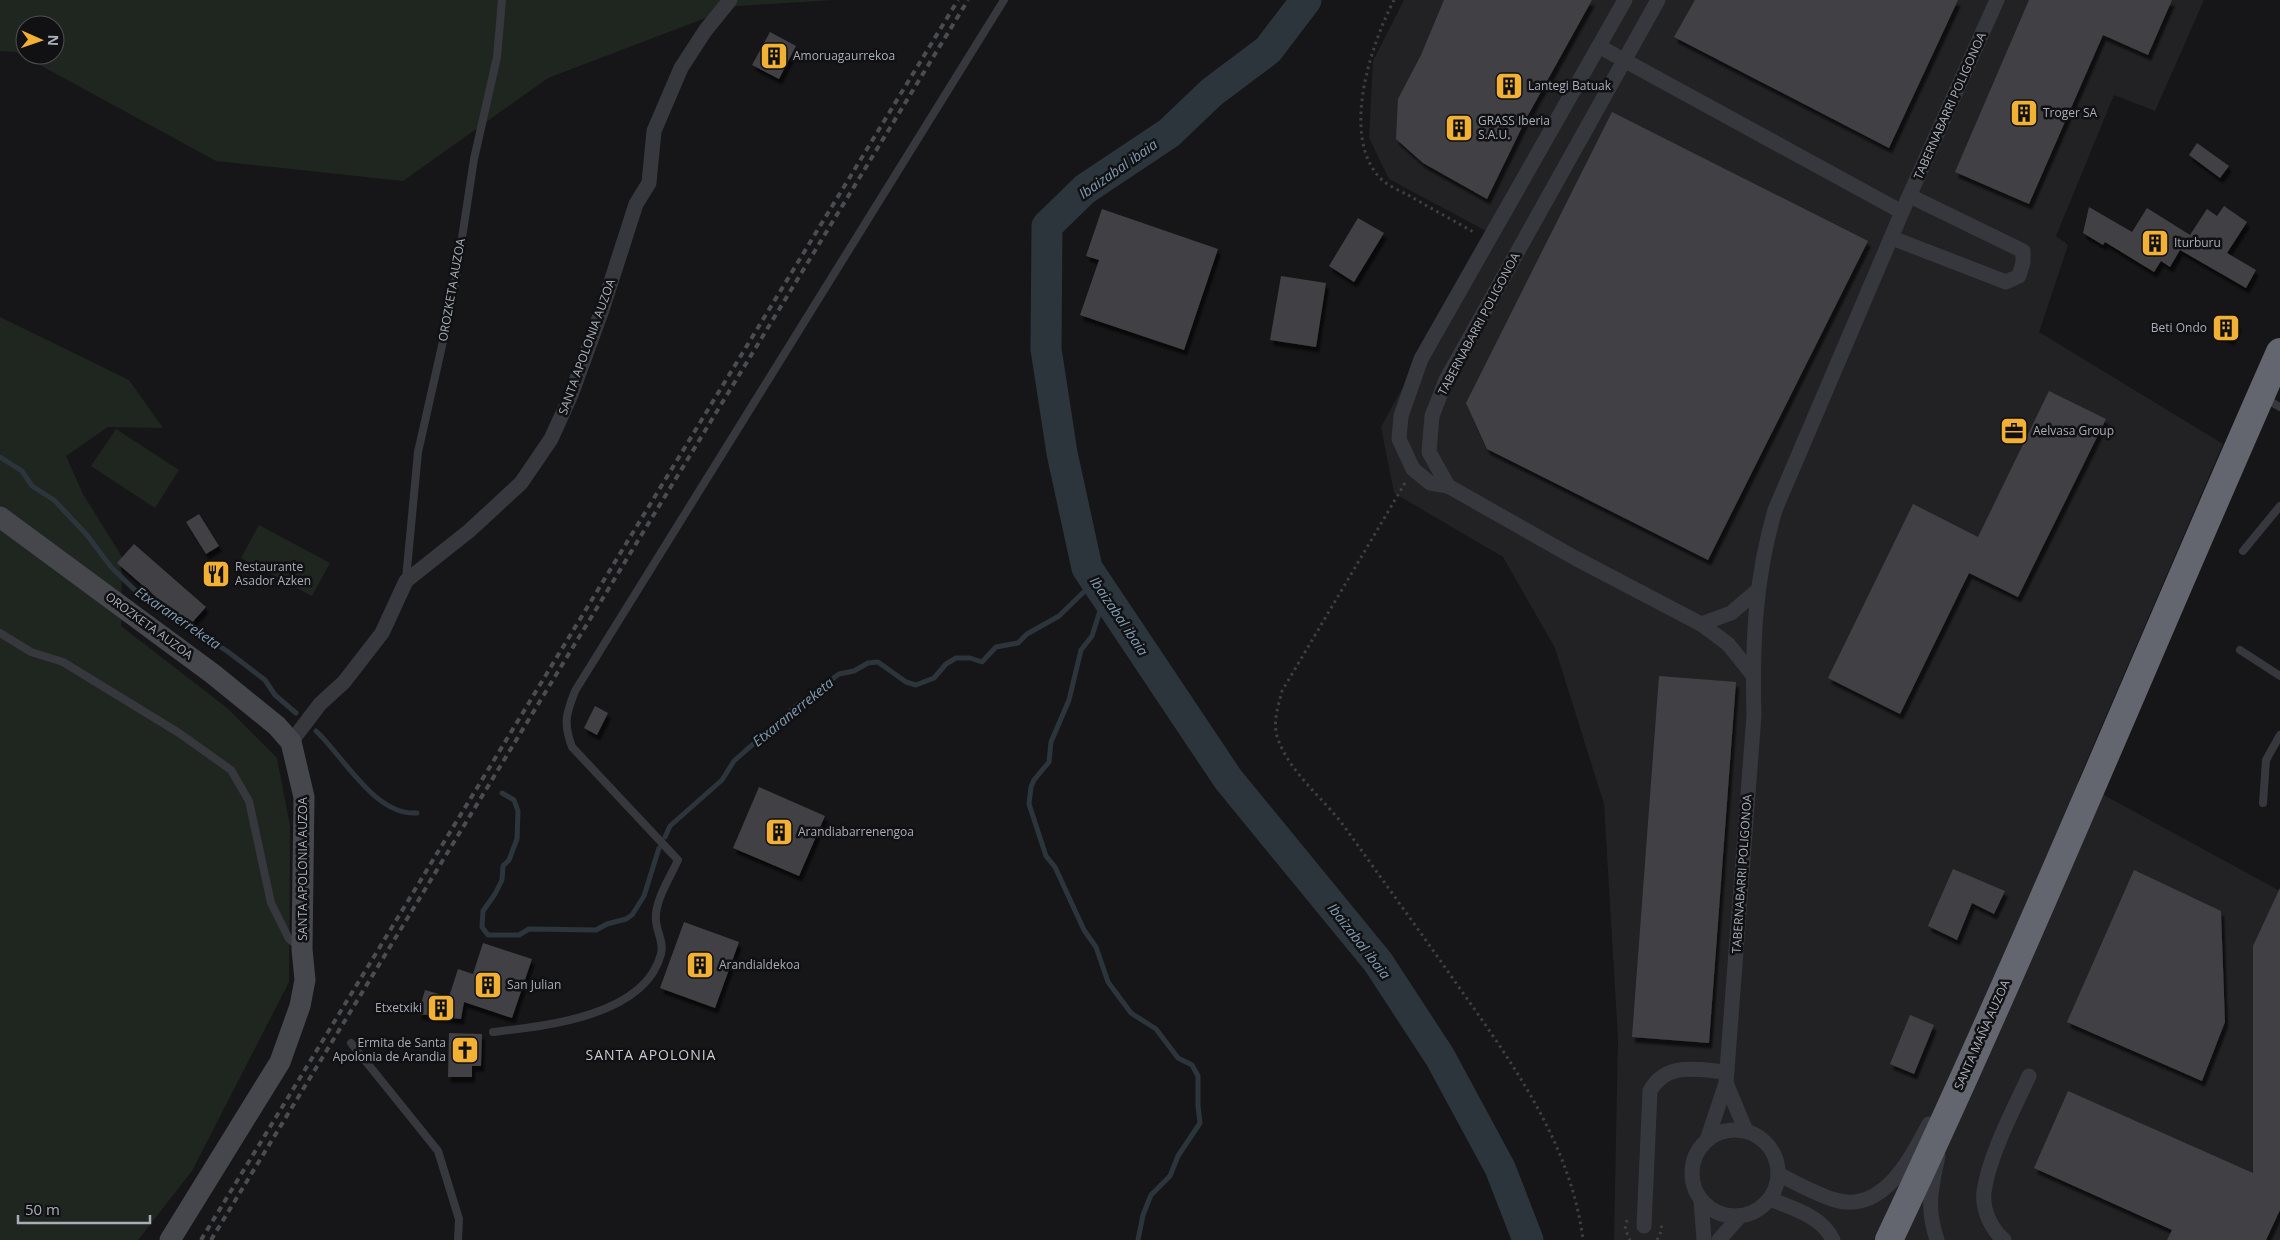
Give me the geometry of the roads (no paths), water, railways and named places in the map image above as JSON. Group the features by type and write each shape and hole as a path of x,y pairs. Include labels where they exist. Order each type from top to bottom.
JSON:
{"highway":[{"name":"SANTA MAÑA AUZOA","path":"1889,1240 2270,402 2280,352"}],"street":[{"name":"SANTA APOLONIA AUZOA","path":"170,1240 280,1062 300,1006 305,980 302,949 304,797 291,742 320,704 344,682 382,634 406,581 469,531 521,483 551,439 571,395 602,310 636,204 648,183 654,131 680,68 705,31 730,0"},
{"path":"1448,486 1430,483 1413,469 1399,439 1401,416 1421,358 1600,47 1625,0"},
{"name":"TABERNABARRI POLIGONOA","path":"1658,0 1446,380 1432,416 1428,452 1448,486 1576,559 1701,624 1728,644 1753,675"},
{"name":"TABERNABARRI POLIGONOA","path":"1726,1078 1754,715 1753,675 1757,591 1764,546 1775,510 1902,212 1997,0"},
{"path":"1600,47 1902,212"},
{"path":"1892,238 2006,282 2019,276 2023,262 2022,251 1910,196"},
{"name":"OROZKETA AUZOA","path":"0,517 213,674 277,726 291,742"},
{"path":"1701,624 1730,613 1757,591"},
{"path":"1778,1174 1836,1200 1853,1201 1886,1189 1910,1160 2016,959"},
{"path":"1644,1226 1650,1091 1662,1075 1678,1070 1726,1078"},
{"path":"2004,1240 1986,1216 1984,1192 1997,1146 2029,1076"},
{"path":"1726,1078 1746,1131"},
{"path":"1707,1140 1726,1078"},
{"name":"SANTA MAÑA AUZOA","path":"1937,1240 1930,1218 1931,1188 1948,1110"},
{"path":"1732,1130 1746,1131 1759,1137 1770,1147 1776,1160 1778,1174 1776,1187 1770,1199 1761,1208 1740,1216 1724,1215 1712,1210 1702,1201 1695,1189 1692,1176 1693,1162 1698,1150 1707,1140 1719,1133 1732,1130"},
{"path":"1770,1199 1805,1213 1830,1233 1833,1240"},
{"path":"1702,1201 1704,1240"},
{"path":"1718,1240 1740,1216"}],"lane":[{"name":"OROZKETA AUZOA","path":"406,581 418,452 453,296 474,159 497,57 502,0"},
{"path":"493,1032 589,1015 614,1004 642,987 653,974 661,954 662,938 656,922 657,909 678,860 572,747 566,730 566,713 575,691 1004,0"},
{"path":"2243,551 2280,506"},
{"name":"SANTA APOLONIA AUZOA","path":"0,633 31,652 63,662 179,733 231,770 249,801 271,903 289,939 302,949"},
{"path":"2240,650 2280,676"},
{"path":"2263,803 2266,760 2280,735"},
{"path":"351,1043 438,1151 459,1219 458,1240"}],"waterway":[{"name":"Ibaizabal ibaia","path":"1306,0 1268,50 1212,92 1169,133 1085,189 1047,226 1046,349 1062,453 1087,568 1228,779 1378,962 1440,1057 1500,1168 1528,1240"},
{"name":"Etxaranerreketa","path":"0,457 22,471 32,486 54,500 87,535 111,567 144,599 227,651 265,680 275,695 296,713"},
{"name":"Etxaranerreketa","path":"665,837 670,826 722,780 734,761 797,705 839,674 854,671 868,663 878,662 906,682 916,685 934,678 946,664 956,658 970,658 982,662 996,647 1018,643 1027,634 1059,616 1095,581"},
{"path":"1105,595 1092,636 1081,650 1069,700 1051,742 1049,762 1034,780 1031,787 1029,804 1046,856 1055,867 1084,930 1096,947 1108,982 1131,1013 1156,1029 1178,1058 1192,1065 1198,1076 1200,1123 1178,1156 1170,1176 1151,1195 1143,1215 1138,1240"},
{"name":"Etxaranerreketa","path":"316,731 361,783 374,795 387,805 402,811 417,813"},
{"name":"Etxaranerreketa","path":"502,793 514,800 518,811 517,839 509,860 503,866 502,880 483,911 482,927 488,935 519,935 529,929 596,930 607,924 626,919 632,915 644,896 659,848"}],"railway":[{"path":"201,1240 958,0"},
{"path":"211,1240 968,0"}],"place":[{"name":"Amoruagaurrekoa","path":"774,56"},
{"name":"Lantegi Batuak","path":"1509,86"},
{"name":"Troger SA","path":"2024,113"},
{"name":"GRASS Iberia S.A.U.","path":"1459,128"},
{"name":"Iturburu","path":"2155,243"},
{"name":"Beti Ondo","path":"2226,328"},
{"name":"Aelvasa Group","path":"2014,431"},
{"name":"Restaurante Asador Azken","path":"216,574"},
{"name":"Arandiabarrenengoa","path":"779,832"},
{"name":"Arandialdekoa","path":"700,965"},
{"name":"San Julian","path":"488,985"},
{"name":"Etxetxiki","path":"441,1008"},
{"name":"Ermita de Santa Apolonia de Arandia","path":"465,1050"}],"district":[{"name":"SANTA APOLONIA","path":"651,1055"}]}
